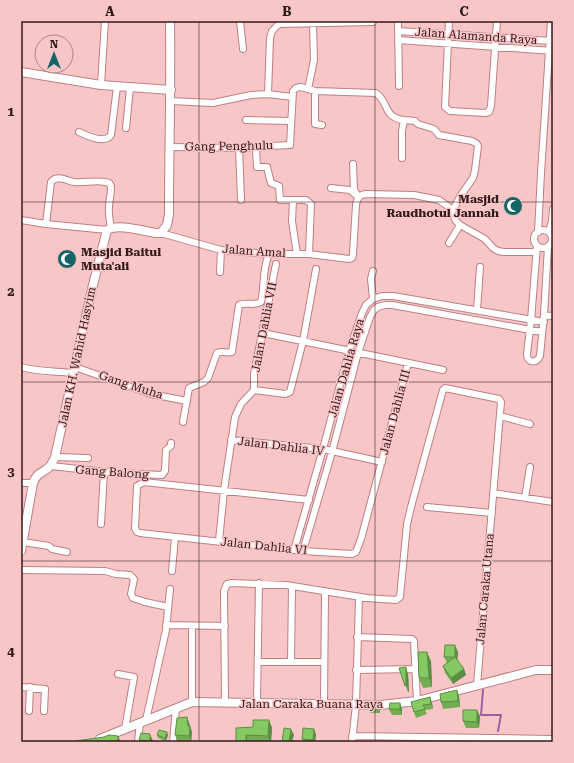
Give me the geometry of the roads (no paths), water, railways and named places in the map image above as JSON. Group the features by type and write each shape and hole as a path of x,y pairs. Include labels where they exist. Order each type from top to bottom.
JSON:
{"street":[{"path":"101,85 106,21"},
{"path":"21,220 46,224 109,229 120,227 161,233 167,225 169,214 168,147 171,90 170,21"},
{"path":"240,21 243,49"},
{"path":"398,21 400,86"},
{"path":"449,21 444,104 446,109 450,111 485,114 489,112 491,106 497,21"},
{"path":"552,21 538,232 535,235 534,240 537,249 527,357 529,360 534,362 538,360 540,356 550,246 552,240 551,233 553,209"},
{"path":"268,94 270,38 279,22 373,22"},
{"path":"308,89 314,60 317,22"},
{"name":"Jalan Alamanda Raya","path":"398,31 551,41"},
{"name":"Jalan Alamanda Raya","path":"398,40 551,51"},
{"path":"21,72 101,85 171,90"},
{"path":"79,132 89,137 104,139 109,138 111,135 118,87"},
{"path":"126,128 130,88"},
{"path":"246,120 291,121 292,97 293,91 296,88 315,91 376,93 381,96 386,110 399,120 415,121 418,124 434,129 438,135 472,141 477,144 478,146 473,178 461,195 452,212"},
{"path":"315,91 315,124 322,125"},
{"path":"170,101 213,103 251,95 268,94 292,97"},
{"path":"402,158 402,130 404,120"},
{"name":"Gang Penghulu","path":"168,147 256,148 290,145 291,121"},
{"path":"239,148 241,200"},
{"path":"256,148 257,166 267,167 271,183 279,186 280,200 306,200 309,202 311,206 309,254"},
{"path":"354,164 354,190 359,197"},
{"path":"46,224 52,182 56,178 72,182 107,182 111,187 109,229"},
{"path":"331,188 350,190 359,197"},
{"path":"359,197 366,194 414,195 440,200 449,207 456,221 460,225 485,240 492,248 498,251 537,249 550,246"},
{"name":"Jalan Amal","path":"161,233 221,250 269,254 309,254 349,259 352,258 353,254 356,200 359,197"},
{"path":"293,200 292,221 297,254"},
{"path":"449,243 460,225"},
{"name":"Jalan KH. Wahid Hasyim","path":"33,483 40,472 50,466 55,457 92,289 109,229"},
{"path":"538,232 545,230 551,233"},
{"path":"220,272 221,250"},
{"path":"183,422 189,388 204,382 208,378 217,353 222,351 228,353 232,352 239,305 243,303 256,304 261,302 263,275 266,259 269,254"},
{"name":"Jalan Dahlia VII","path":"254,390 254,374 276,264"},
{"path":"477,310 480,267"},
{"path":"219,541 231,440 238,408 254,390 285,394 290,392 303,341 316,269"},
{"path":"374,271 371,279 373,299 382,296 392,296 531,320 553,316"},
{"name":"Jalan Dahlia Raya","path":"294,550 349,351 362,313 366,305 373,299"},
{"name":"Jalan Dahlia Raya","path":"303,551 332,452 358,353 370,317 374,310 385,305 542,332"},
{"path":"263,333 443,370"},
{"name":"Jalan Dahlia III","path":"352,554 356,552 359,546 408,363"},
{"name":"Gang Muha","path":"21,367 36,371 75,370 151,394 187,401"},
{"name":"Jalan Caraka Utana","path":"359,597 396,600 400,597 411,507 443,390 448,388 498,399 501,402 479,685"},
{"path":"500,416 530,424"},
{"name":"Jalan Dahlia IV","path":"231,440 323,449 332,452"},
{"name":"Gang Balong","path":"50,466 104,472 162,475 165,471 166,450 171,443"},
{"name":"Jalan Dahlia III","path":"332,452 382,462"},
{"path":"55,457 88,458"},
{"path":"525,498 530,467"},
{"path":"101,524 104,472"},
{"name":"Jalan Dahlia VI","path":"224,490 144,482 138,486 135,528 137,532 140,533 303,551 352,554"},
{"path":"21,483 33,483 21,551"},
{"path":"224,490 309,500"},
{"path":"493,493 553,502"},
{"path":"428,507 492,512"},
{"path":"172,571 175,537"},
{"path":"23,542 50,546 52,549 67,552"},
{"path":"21,570 105,571 132,576 134,579 132,594 133,598 168,607"},
{"path":"257,704 259,583"},
{"path":"225,703 224,591 227,584 259,583 292,586 359,597 356,705 352,739 553,739"},
{"path":"291,662 292,586"},
{"path":"138,742 166,625 170,589"},
{"path":"324,704 325,592"},
{"path":"166,625 225,626"},
{"path":"192,626 192,702"},
{"path":"357,637 412,639 414,641 416,701"},
{"path":"258,662 324,662"},
{"path":"356,670 415,669"},
{"name":"Jalan Caraka Buana Raya","path":"90,741 104,740 143,721 192,702 356,705 398,704 416,701 536,670 553,670"},
{"path":"118,674 134,677 125,729"},
{"path":"21,687 45,689 44,712"},
{"path":"29,711 30,687"},
{"path":"173,742 176,708"}],"waterway":[{"path":"483,690 481,715 501,715 498,731"}],"place":[{"name":"Masjid Raudhotul Jannah","path":"513,206"},
{"name":"Masjid Baitul Muta'ali","path":"67,259"}]}
